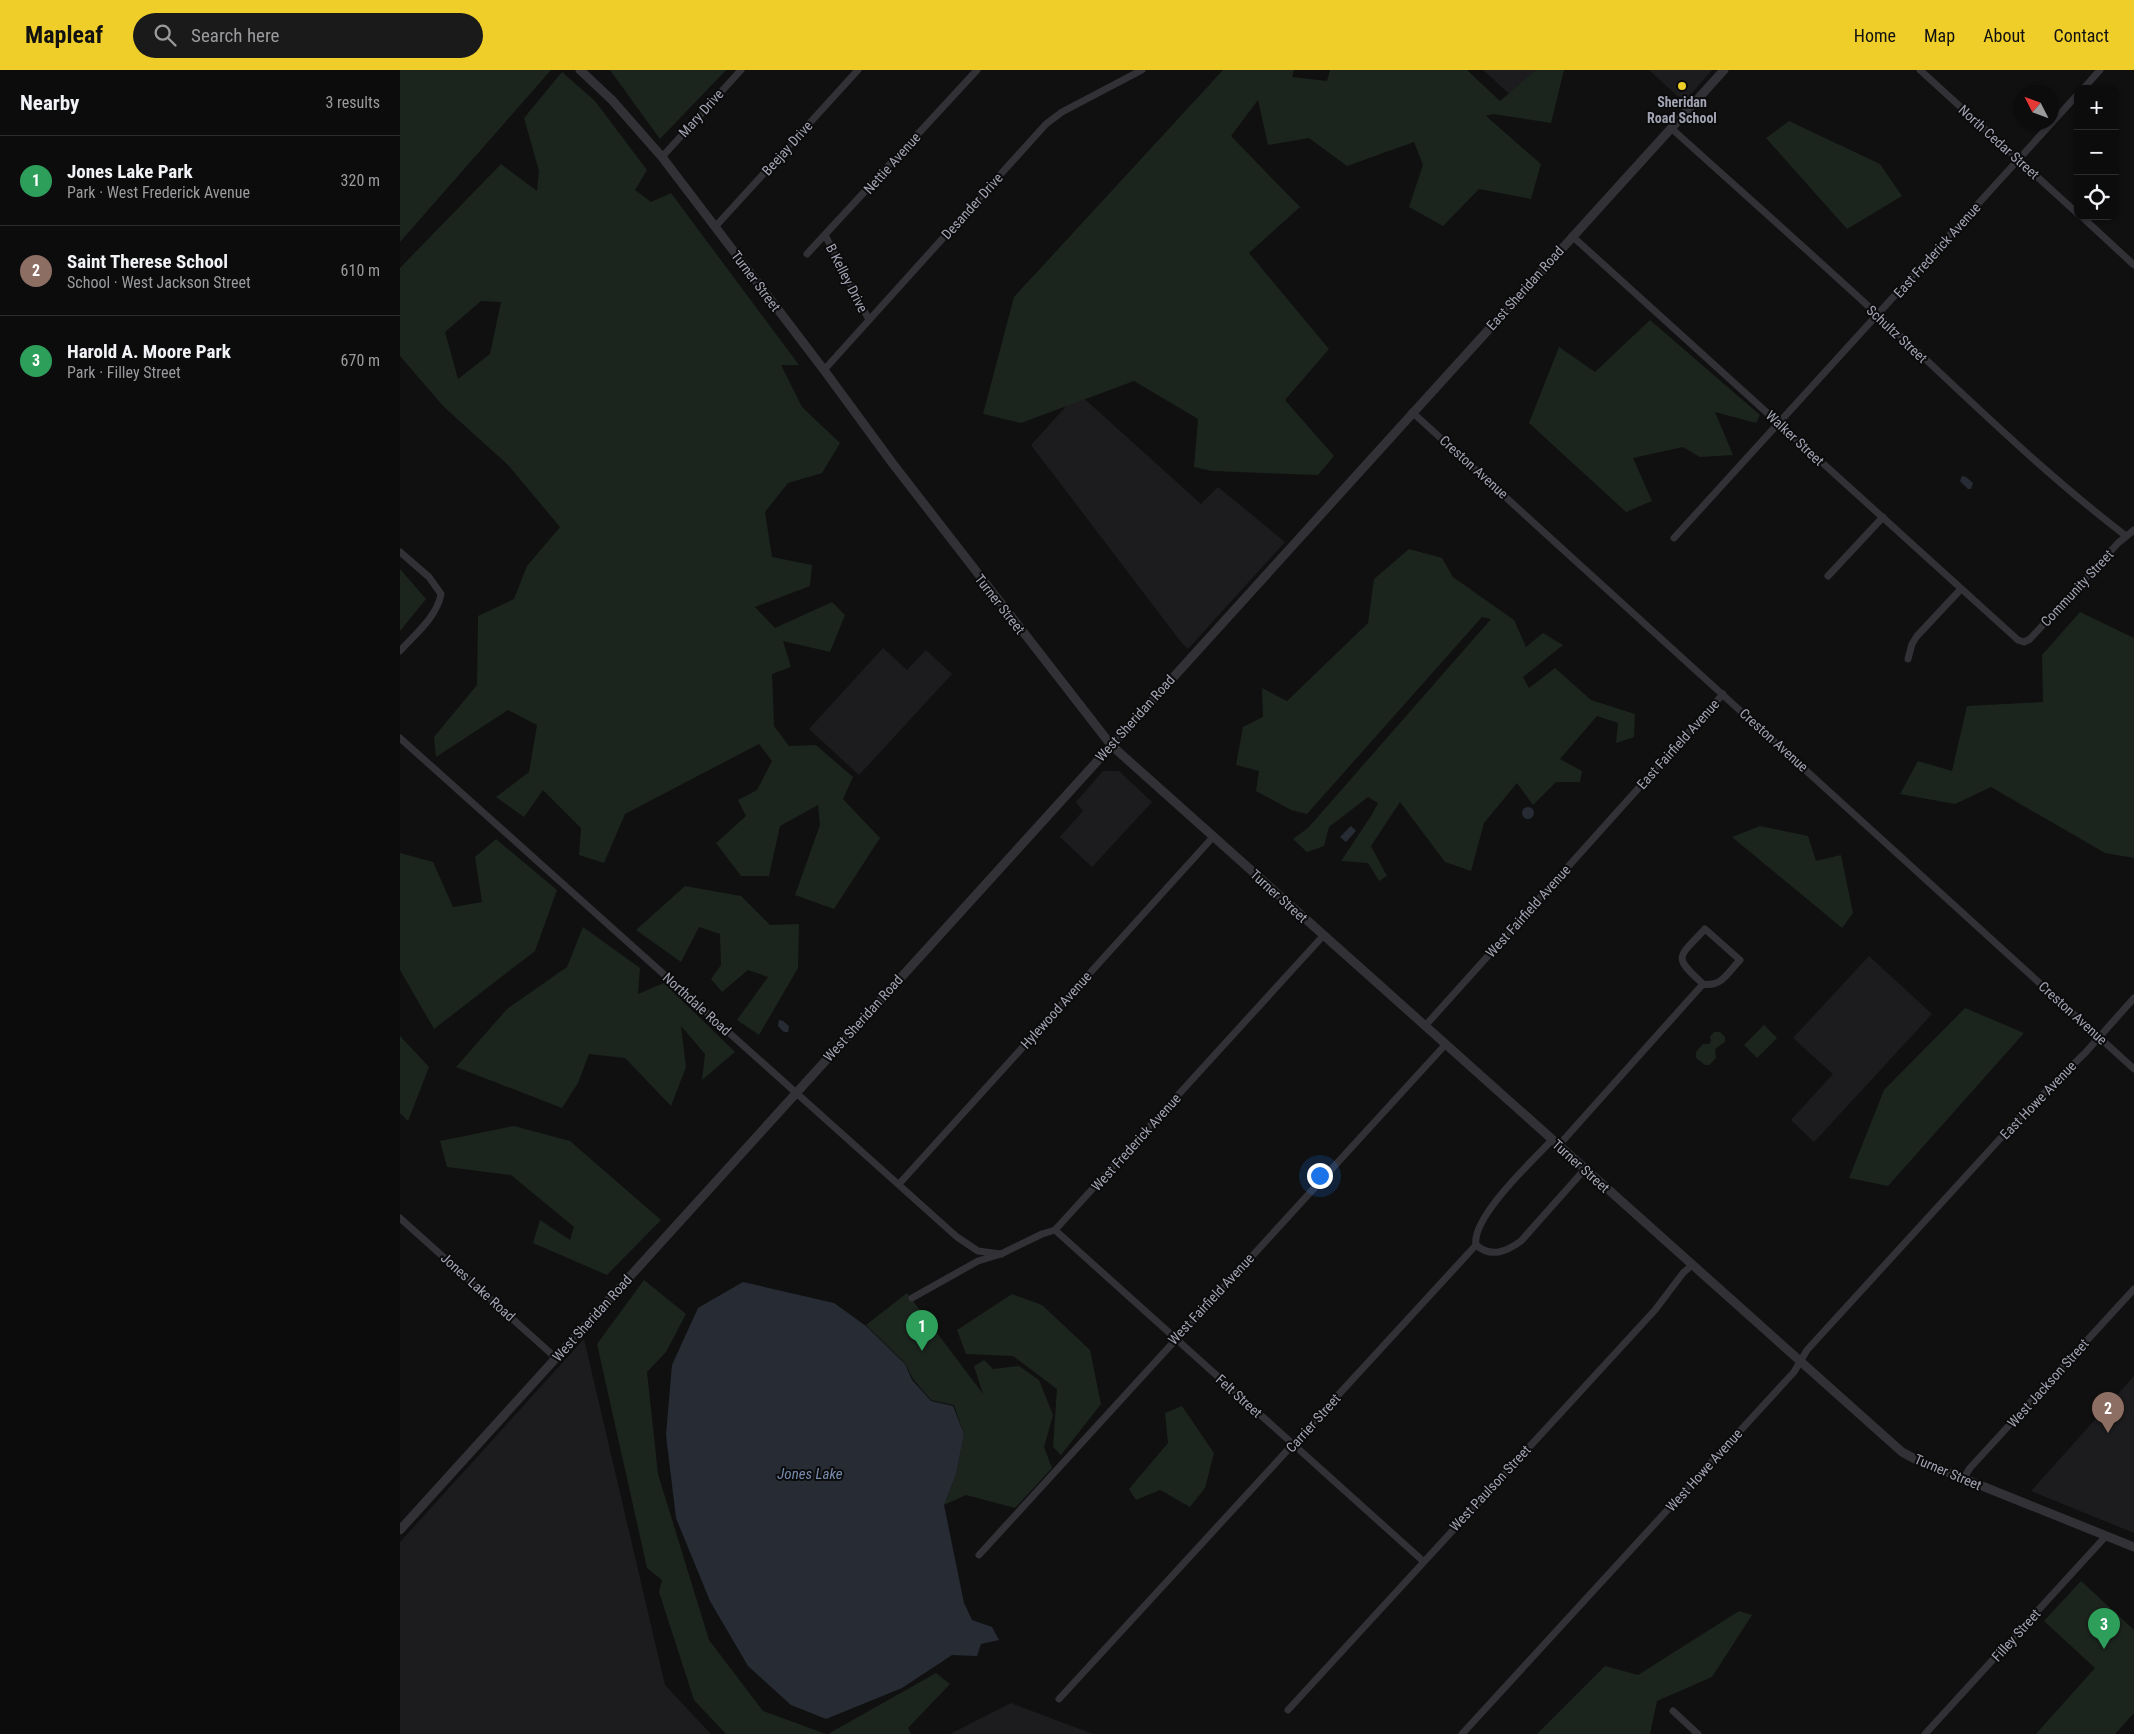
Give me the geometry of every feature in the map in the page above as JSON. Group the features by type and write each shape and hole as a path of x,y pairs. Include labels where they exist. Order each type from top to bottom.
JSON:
{"street":[{"name":"Turner Street","path":"580,70 612,100 662,156 916,494 1111,745 1902,1452 1915,1460 2134,1547"},
{"name":"Mary Drive","path":"662,156 741,70"},
{"name":"Beejay Drive","path":"715,227 858,70"},
{"name":"Nettie Avenue","path":"807,254 826,236 977,70"},
{"name":"Desander Drive","path":"824,370 1055,116 1142,70"},
{"name":"East Sheridan Road","path":"1327,506 1724,70"},
{"name":"North Cedar Street","path":"1920,70 2074,210"},
{"path":"2087,85 2100,70"},
{"name":"East Frederick Avenue","path":"1674,538 2074,98"},
{"name":"Schultz Street","path":"1671,128 1877,315 2006,436 2082,502 2126,536"},
{"name":"North Cedar Street","path":"2084,220 2134,265"},
{"name":"B Kelley Drive","path":"826,236 869,320"},
{"name":"Walker Street","path":"1572,236 2018,640"},
{"name":"Creston Avenue","path":"1412,412 2134,1069"},
{"name":"West Sheridan Road","path":"400,1530 1327,506"},
{"path":"1828,576 1883,517"},
{"name":"Community Street","path":"2018,640 2024,642 2030,639 2126,536 2134,530"},
{"path":"400,552 429,578 441,594 440,604 434,613 400,651"},
{"path":"1908,659 1912,644 1917,636 1961,589"},
{"name":"East Fairfield Avenue","path":"1632,795 1723,694"},
{"name":"Northdale Road","path":"400,738 967,1245 978,1251 1001,1254"},
{"name":"West Fairfield Avenue","path":"1424,1026 1632,795"},
{"name":"Hylewood Avenue","path":"899,1184 1213,837"},
{"path":"1704,929 1740,960 1719,982 1712,986 1703,984 1685,968 1682,957 1684,952 1704,929"},
{"name":"West Frederick Avenue","path":"912,1298 978,1261 1001,1254 1042,1234 1056,1230 1323,936"},
{"name":"Carrier Street","path":"1059,1699 1476,1245 1475,1238 1479,1225 1489,1209 1555,1142 1703,984"},
{"name":"East Howe Avenue","path":"1943,1203 2019,1118 2099,1037 2134,998"},
{"name":"West Fairfield Avenue","path":"979,1555 1445,1045"},
{"path":"1476,1245 1481,1250 1491,1253 1511,1248 1521,1241 1584,1169"},
{"name":"West Howe Avenue","path":"1462,1734 1794,1372 1807,1350 1943,1203"},
{"name":"Jones Lake Road","path":"400,1218 556,1358"},
{"name":"Felt Street","path":"1056,1230 1423,1561"},
{"name":"West Paulson Street","path":"1288,1710 1655,1310 1683,1273 1692,1265"},
{"name":"West Jackson Street","path":"1963,1479 1970,1468 2134,1288"},
{"name":"Filley Street","path":"1925,1734 2106,1536"},
{"path":"1672,1711 1698,1734"}],"shaded area":[{"path":"400,70 551,70 400,242"},
{"path":"610,70 726,70 660,139"},
{"path":"1223,70 1294,70 1292,77 1327,81 1330,70 1467,70 1500,101 1536,70 1564,70 1551,123 1493,114 1486,116 1541,164 1531,199 1479,189 1443,226 1409,207 1423,165 1414,142 1347,166 1309,138 1268,145 1258,100 1231,136 1300,207 1249,253 1329,349 1285,400 1334,456 1318,475 1212,471 1194,467 1198,419 1134,381 1021,423 983,414 1014,297"},
{"path":"1483,70 1544,70 1516,100"},
{"name":"Sheridan Road School","path":"1649,70 1712,70 1684,102"},
{"path":"562,72 595,101 647,170 635,190 651,202 671,193 799,365 781,365 802,407 840,443 822,473 788,483 765,512 772,557 812,565 810,586 755,607 775,628 832,602 845,615 830,652 783,641 791,667 772,674 774,726 789,746 816,745 853,777 843,799 880,838 834,909 795,895 820,825 818,805 780,826 769,876 741,876 716,843 746,816 738,800 757,790 772,761 759,744 625,814 604,863 579,855 581,828 543,790 524,817 496,797 529,772 537,725 508,710 436,757 434,737 477,685 478,616 514,599 527,566 560,527 508,465 444,407 400,356 400,268 501,164 537,191 539,171 524,118","holes":["481,301 501,302 490,354 458,379 445,332"]},
{"path":"1789,121 1880,164 1902,196 1847,229 1766,138"},
{"path":"1650,320 1760,415 1756,423 1715,412 1733,455 1700,457 1683,447 1633,458 1652,501 1626,512 1529,423 1559,347 1595,372"},
{"path":"1078,393 1201,504 1218,487 1285,542 1188,649 1031,445"},
{"path":"1409,549 1442,558 1453,577 1514,620 1526,647 1543,633 1563,645 1523,677 1529,688 1555,668 1591,700 1635,714 1634,737 1616,743 1618,723 1597,716 1560,759 1582,771 1580,782 1556,782 1533,805 1517,783 1484,823 1471,871 1445,862 1400,802 1371,846 1387,876 1379,881 1368,863 1341,861 1378,803 1368,797 1329,827 1324,846 1307,852 1293,839 1308,828 1491,619 1482,617 1307,814 1291,810 1256,791 1259,771 1236,765 1243,727 1263,717 1262,688 1287,701 1368,623 1374,579"},
{"path":"400,569 426,599 400,631"},
{"path":"2080,612 2134,638 2134,858 2105,853 1991,787 1955,804 1900,794 1918,761 1952,771 1967,706 2043,702 2042,655"},
{"path":"883,648 907,670 926,650 952,674 859,775 809,729"},
{"path":"1103,771 1119,771 1152,802 1092,867 1060,837 1083,811 1076,802"},
{"path":"1760,826 1808,836 1816,861 1841,855 1853,913 1842,928 1732,837"},
{"path":"496,839 557,890 535,951 434,1029 400,970 400,853 433,862 453,907 482,902 475,857"},
{"path":"685,886 741,896 770,925 799,924 798,968 759,1035 737,1020 768,977 748,970 722,992 711,979 721,965 720,934 699,927 681,962 636,930"},
{"path":"583,927 640,968 638,994 664,983 735,1052 702,1080 705,1054 681,1026 686,1067 671,1106 625,1058 589,1054 578,1083 562,1108 456,1067 507,1009 567,967"},
{"path":"1869,956 1932,1014 1814,1142 1791,1120 1833,1074 1793,1038"},
{"path":"1965,1008 2024,1033 1888,1186 1849,1178 1884,1090"},
{"path":"1764,1025 1777,1038 1757,1058 1744,1045"},
{"path":"1714,1032 1720,1032 1725,1037 1725,1042 1715,1049 1716,1058 1709,1065 1705,1065 1696,1058 1696,1052 1703,1044 1709,1044 1711,1041 1710,1037"},
{"path":"400,1036 429,1067 408,1121 400,1113"},
{"path":"514,1126 570,1141 661,1220 607,1275 533,1243 540,1220 570,1240 574,1227 511,1175 447,1167 440,1141"},
{"path":"644,1280 686,1314 666,1352 647,1372 658,1474 709,1640 763,1711 826,1734 726,1734 694,1700 659,1592 662,1580 647,1568 597,1344"},
{"path":"907,1293 983,1394 974,1366 984,1360 993,1369 1019,1366 1039,1380 1053,1415 1044,1447 1052,1468 1015,1508 966,1495 944,1505 956,1474 964,1434 954,1405 931,1400 913,1379 905,1363 866,1325"},
{"path":"1012,1294 1042,1305 1090,1350 1101,1404 1061,1455 1053,1447 1057,1389 1013,1356 966,1354 957,1330"},
{"path":"584,1339 665,1685 711,1734 400,1734 400,1542"},
{"path":"2134,1376 2134,1533 2031,1491"},
{"path":"1182,1406 1214,1453 1205,1488 1190,1507 1160,1490 1136,1500 1129,1489 1168,1443 1165,1413"},
{"path":"2081,1581 2134,1630 2134,1713 2115,1734 2036,1734 2095,1668 2044,1621"},
{"path":"1739,1611 1752,1615 1712,1677 1657,1701 1650,1734 1537,1734 1605,1666 1638,1675"},
{"path":"936,1673 950,1684 908,1728 911,1734 828,1734"},
{"path":"1011,1703 1093,1734 950,1734"}],"water":[{"path":"1962,476 1973,483 1971,489 1968,489 1960,481"},
{"path":"1526,807 1530,807 1534,813 1530,819 1526,819 1522,815 1522,811"},
{"path":"1351,826 1356,831 1346,842 1340,837"},
{"path":"779,1020 789,1026 788,1032 784,1032 778,1026"},
{"name":"Jones Lake","path":"743,1282 834,1303 866,1326 905,1364 912,1380 931,1401 953,1406 964,1434 956,1474 944,1505 964,1603 972,1620 992,1627 999,1640 981,1644 977,1656 952,1655 902,1688 826,1719 791,1705 748,1666 710,1601 676,1518 666,1435 672,1365 698,1308"}],"place":[{"name":"Sheridan Road School","path":"1682,86"},
{"name":"Jones Lake Park","path":"922,1351"},
{"name":"Saint Therese School","path":"2108,1433"},
{"name":"Harold A. Moore Park","path":"2104,1649"}]}
